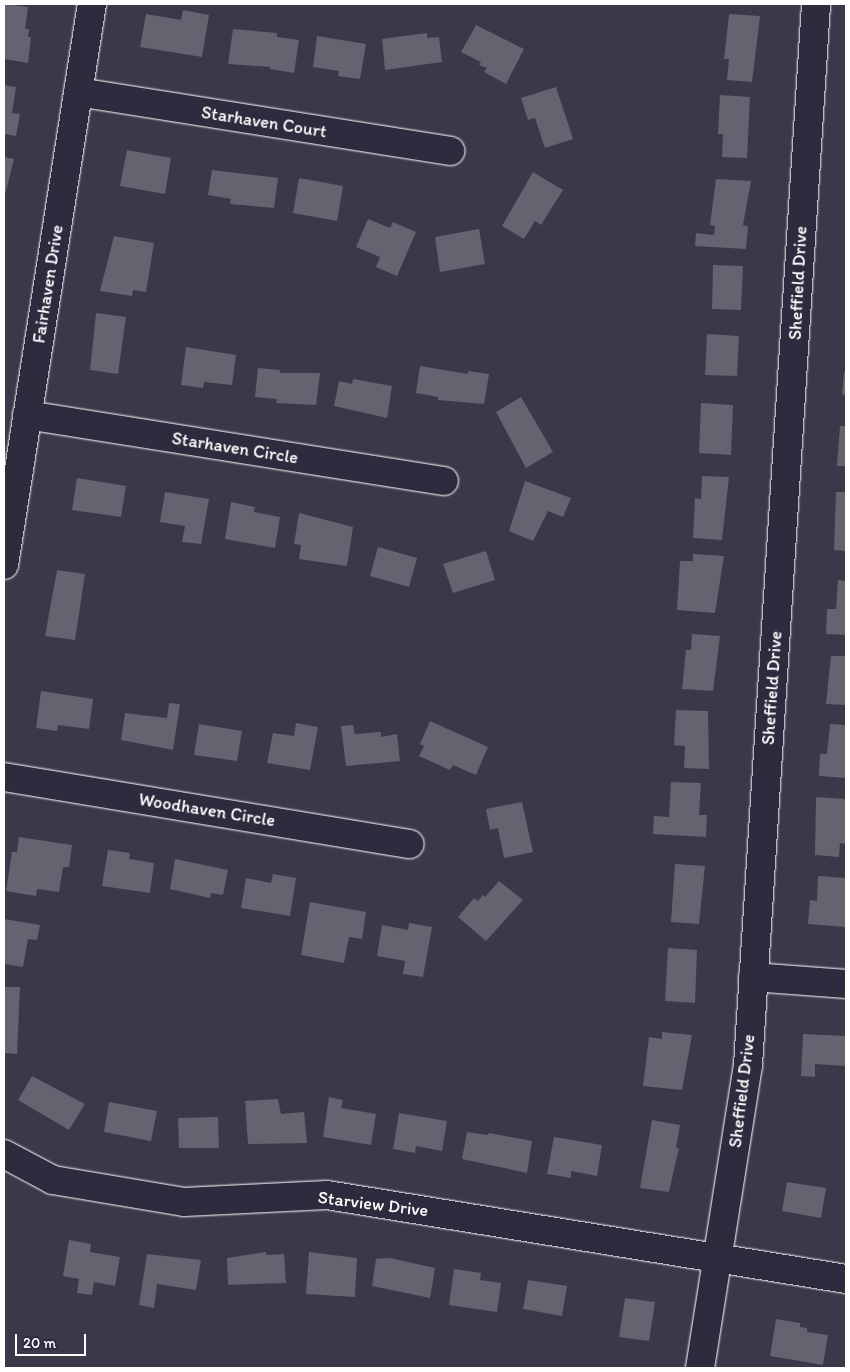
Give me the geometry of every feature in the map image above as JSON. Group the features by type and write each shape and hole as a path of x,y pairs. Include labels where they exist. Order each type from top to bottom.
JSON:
{"street":[{"name":"Fairhaven Drive","path":"4,565 92,4"},
{"name":"Sheffield Drive","path":"700,1368 746,1076 816,4"},
{"name":"Starhaven Court","path":"78,92 450,151"},
{"name":"Starhaven Circle","path":"27,415 444,481"},
{"name":"Woodhaven Circle","path":"4,777 410,844"},
{"path":"753,977 846,984"},
{"name":"Starview Drive","path":"4,1154 53,1180 184,1202 327,1195 718,1256 846,1279"}],"building":[{"path":"4,4 28,7 25,29 29,29 28,37 31,37 28,63 4,59"},
{"path":"183,10 209,15 202,57 140,47 146,14 181,20"},
{"path":"729,14 760,16 752,82 727,80 729,59 724,59"},
{"path":"476,25 524,49 506,84 484,72 487,68 479,65 481,62 461,52"},
{"path":"233,29 277,33 277,37 299,40 294,73 270,69 270,67 228,64"},
{"path":"427,33 427,38 439,37 442,62 385,70 382,39"},
{"path":"317,36 366,44 360,79 338,76 339,71 313,67"},
{"path":"4,85 16,87 12,113 20,114 16,136 4,134"},
{"path":"556,87 573,139 545,148 535,118 528,120 521,98"},
{"path":"720,95 750,97 747,158 722,157 723,134 718,134"},
{"path":"127,150 171,158 165,194 120,186"},
{"path":"4,157 14,159 5,195 4,195"},
{"path":"212,170 278,178 274,208 230,204 231,199 208,195"},
{"path":"533,172 563,190 541,225 535,221 524,239 502,226"},
{"path":"299,178 343,186 337,221 293,213"},
{"path":"716,179 751,181 743,225 748,226 746,249 695,246 696,233 714,235 715,226 710,225"},
{"path":"368,219 390,228 393,222 416,232 397,276 376,267 380,257 356,247"},
{"path":"479,229 485,264 440,272 435,237"},
{"path":"114,236 154,243 146,292 133,290 132,296 100,291"},
{"path":"713,265 743,266 741,310 712,309"},
{"path":"96,313 126,317 118,374 90,370"},
{"path":"707,334 739,336 737,376 705,375"},
{"path":"186,347 236,355 232,385 204,382 203,388 181,385"},
{"path":"420,366 468,374 468,371 489,374 484,404 438,400 438,397 416,393"},
{"path":"258,368 280,370 280,373 320,373 316,405 276,403 277,399 255,397"},
{"path":"844,372 846,372 846,395 842,394"},
{"path":"353,379 392,386 387,418 334,406 339,381 352,384"},
{"path":"521,397 553,452 526,468 496,412"},
{"path":"701,403 733,405 731,455 699,453"},
{"path":"840,426 846,426 846,466 837,466"},
{"path":"702,476 729,477 722,540 693,538 695,498 701,499"},
{"path":"77,478 126,486 121,517 72,510"},
{"path":"525,481 571,498 563,517 548,511 533,541 509,531"},
{"path":"165,492 209,499 201,544 182,542 185,526 160,522"},
{"path":"836,492 846,492 846,551 834,550"},
{"path":"231,502 255,507 254,512 280,517 275,548 225,539"},
{"path":"299,513 353,527 347,566 299,559 301,545 294,544"},
{"path":"378,547 417,558 409,587 370,576"},
{"path":"486,551 495,580 453,593 443,564"},
{"path":"693,554 724,556 715,613 677,610 680,561 693,561"},
{"path":"57,570 85,574 75,640 45,636"},
{"path":"838,580 846,581 846,635 826,634 827,609 836,609"},
{"path":"692,634 720,636 713,691 682,689 686,650 691,650"},
{"path":"831,656 846,656 846,705 826,704"},
{"path":"41,691 93,699 89,729 58,725 57,731 36,728"},
{"path":"169,703 180,704 173,750 121,740 125,713 167,718"},
{"path":"676,710 708,711 709,769 684,768 685,746 674,745"},
{"path":"430,721 488,747 476,775 453,765 450,770 419,756 424,746 420,744"},
{"path":"296,723 318,727 310,770 267,763 273,733 294,736"},
{"path":"199,724 242,731 237,761 194,755"},
{"path":"830,724 846,725 846,778 819,776 820,754 827,754"},
{"path":"353,725 355,734 381,732 381,737 397,734 400,761 346,766 341,726"},
{"path":"671,782 701,783 699,815 707,815 706,837 653,834 654,816 669,817"},
{"path":"816,797 846,799 845,844 840,843 839,857 815,855"},
{"path":"522,802 533,852 504,858 498,828 490,830 486,809"},
{"path":"19,837 72,845 69,867 63,867 59,892 37,889 36,896 6,891 12,852 17,852"},
{"path":"108,850 130,853 129,859 154,863 150,893 102,886"},
{"path":"175,859 228,870 223,895 211,893 210,898 170,889"},
{"path":"675,864 705,866 699,924 671,922"},
{"path":"273,874 296,878 290,916 241,908 246,878 271,883"},
{"path":"818,876 846,878 845,927 808,924 810,900 817,901"},
{"path":"499,881 523,900 486,941 458,917 474,898 478,901 483,895 485,897"},
{"path":"310,902 366,912 362,939 349,937 344,963 301,955"},
{"path":"4,919 40,925 37,940 28,939 23,967 4,964"},
{"path":"409,923 432,927 423,977 403,974 405,961 377,956 382,925 408,930"},
{"path":"668,948 697,950 695,1003 665,1001"},
{"path":"4,987 20,987 17,1054 4,1053"},
{"path":"662,1032 692,1035 682,1090 643,1086 649,1037 662,1039"},
{"path":"803,1034 846,1036 846,1066 815,1064 815,1077 801,1076"},
{"path":"32,1076 85,1104 69,1130 18,1100"},
{"path":"329,1097 343,1100 341,1108 376,1114 371,1145 323,1137"},
{"path":"278,1099 281,1114 304,1112 307,1143 248,1144 245,1101"},
{"path":"109,1102 157,1111 151,1141 104,1132"},
{"path":"399,1113 447,1121 442,1151 416,1146 415,1153 393,1149"},
{"path":"218,1117 219,1148 179,1148 178,1118"},
{"path":"652,1120 680,1125 676,1148 679,1148 669,1192 640,1188"},
{"path":"467,1132 488,1135 489,1133 532,1141 527,1173 462,1159"},
{"path":"554,1137 602,1145 597,1176 571,1171 571,1178 547,1174"},
{"path":"787,1182 826,1188 821,1218 782,1211"},
{"path":"69,1240 91,1244 90,1252 120,1257 115,1286 94,1282 92,1295 77,1293 79,1279 63,1276"},
{"path":"266,1252 266,1255 284,1254 286,1283 228,1285 227,1258"},
{"path":"309,1252 357,1258 355,1297 306,1294"},
{"path":"147,1254 201,1260 196,1290 157,1284 154,1308 139,1305"},
{"path":"390,1258 435,1268 430,1298 372,1286 376,1259"},
{"path":"454,1269 481,1273 480,1280 501,1283 497,1312 449,1305"},
{"path":"528,1280 567,1286 562,1316 523,1309"},
{"path":"625,1298 655,1302 649,1341 619,1337"},
{"path":"776,1319 800,1323 800,1327 807,1328 807,1332 828,1335 823,1365 770,1356"}]}
